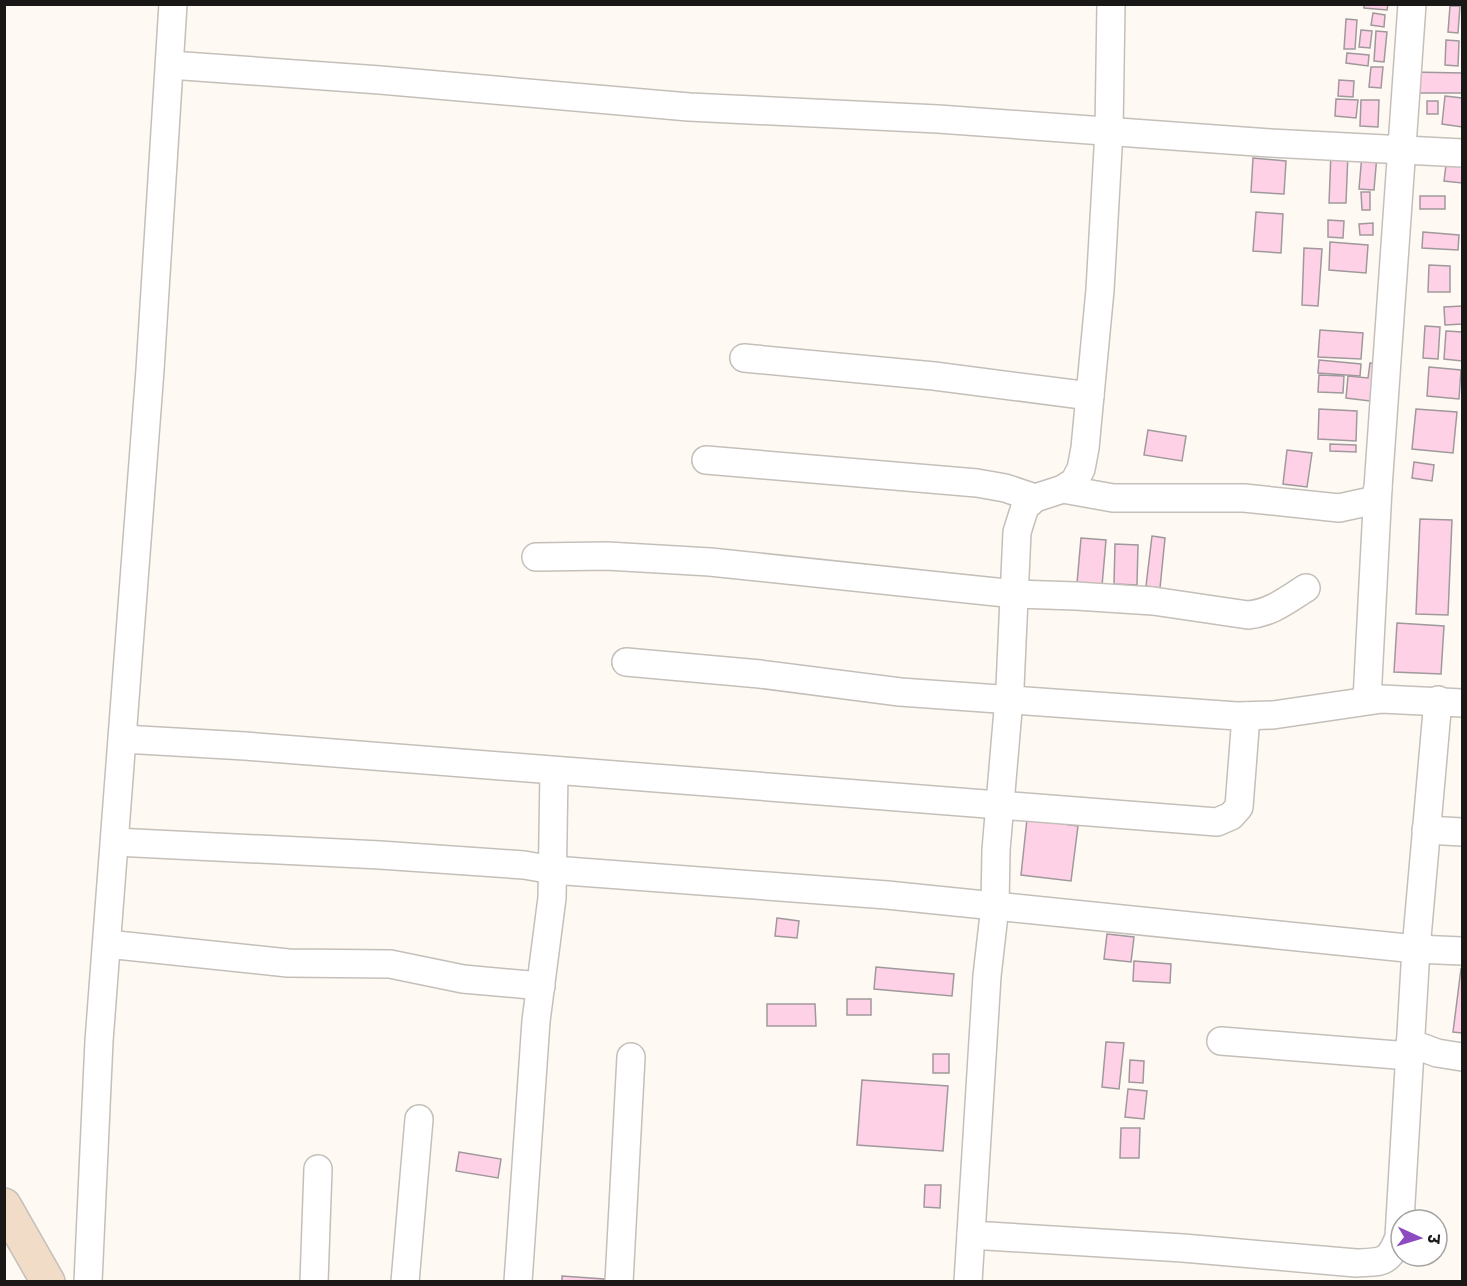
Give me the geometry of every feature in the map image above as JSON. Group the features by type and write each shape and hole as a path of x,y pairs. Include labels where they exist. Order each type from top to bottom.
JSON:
{"street":[{"path":"88,1281 99,1041 123,739 173,4"},
{"path":"968,1281 987,976 995,906 1009,698 1017,532 1025,507 1035,498 1062,489 1074,482 1081,469 1100,290 1109,131 1111,4"},
{"path":"1367,700 1378,488 1412,4"},
{"path":"170,65 380,80 689,107 938,119 1462,153"},
{"path":"744,358 934,376 1090,396"},
{"path":"706,460 977,483 1035,498"},
{"path":"1062,489 1113,498 1244,498 1339,508 1371,501 1378,488"},
{"path":"536,556 607,556 710,562 1015,594 1153,601 1248,615 1262,614 1274,609 1306,588"},
{"path":"626,662 760,674 900,692 1246,716 1273,715 1367,700 1450,702 1426,830 1409,1050 1401,1208"},
{"path":"123,739 280,749 1217,822 1231,816 1239,807 1246,716"},
{"path":"518,1281 535,1032 550,918 554,771"},
{"path":"1426,830 1462,832"},
{"path":"115,842 380,855 524,865 553,870 887,895 1416,949 1462,951"},
{"path":"107,944 288,963 374,962 463,978 541,986"},
{"path":"1221,1041 1409,1050 1462,1058"},
{"path":"619,1281 631,1057"},
{"path":"405,1281 419,1119"},
{"path":"314,1281 318,1169"},
{"path":"4,1205 48,1281"},
{"path":"971,1235 1183,1248 1356,1263 1387,1259 1389,1268"}],"building":[{"path":"1364,4 1388,4 1387,10 1364,8"},
{"path":"1450,6 1460,6 1458,33 1448,32"},
{"path":"1373,13 1385,15 1384,27 1371,25"},
{"path":"1346,19 1357,20 1355,49 1344,49"},
{"path":"1361,30 1372,31 1370,48 1359,47"},
{"path":"1376,31 1387,32 1384,62 1374,61"},
{"path":"1446,40 1459,41 1458,66 1445,65"},
{"path":"1347,53 1369,55 1368,66 1346,63"},
{"path":"1371,67 1383,67 1381,88 1369,87"},
{"path":"1412,72 1462,73 1462,93 1412,93"},
{"path":"1339,80 1354,81 1353,97 1338,96"},
{"path":"1445,96 1462,98 1462,127 1442,124"},
{"path":"1336,99 1358,100 1356,118 1335,116"},
{"path":"1361,100 1379,100 1378,127 1360,126"},
{"path":"1427,101 1438,101 1438,114 1427,114"},
{"path":"1331,153 1348,153 1346,203 1329,203"},
{"path":"1362,154 1377,155 1374,190 1359,189"},
{"path":"1447,157 1462,159 1462,183 1444,181"},
{"path":"1253,158 1286,161 1284,194 1251,192"},
{"path":"1361,192 1370,192 1370,210 1362,210"},
{"path":"1420,196 1445,196 1445,209 1420,209"},
{"path":"1256,212 1283,214 1281,253 1253,251"},
{"path":"1328,220 1344,221 1343,238 1328,237"},
{"path":"1373,223 1373,235 1360,235 1359,224"},
{"path":"1423,232 1459,235 1458,250 1422,248"},
{"path":"1330,242 1368,245 1366,273 1329,270"},
{"path":"1304,248 1322,249 1318,306 1302,305"},
{"path":"1429,265 1450,266 1450,292 1428,292"},
{"path":"1462,306 1462,324 1445,325 1444,307"},
{"path":"1425,326 1440,327 1438,359 1423,358"},
{"path":"1320,330 1363,333 1361,359 1318,357"},
{"path":"1446,331 1462,332 1462,361 1444,359"},
{"path":"1319,360 1361,364 1360,376 1318,373"},
{"path":"1370,363 1382,364 1378,402 1346,398 1348,376 1368,378"},
{"path":"1429,367 1461,370 1459,399 1427,396"},
{"path":"1319,375 1344,376 1343,393 1318,392"},
{"path":"1319,409 1357,411 1356,441 1318,439"},
{"path":"1416,409 1457,412 1453,453 1412,449"},
{"path":"1148,430 1186,436 1182,461 1144,455"},
{"path":"1330,444 1356,445 1356,452 1330,451"},
{"path":"1287,450 1312,453 1307,487 1283,484"},
{"path":"1414,462 1434,465 1432,481 1412,478"},
{"path":"1420,519 1452,520 1448,615 1416,614"},
{"path":"1152,536 1165,538 1160,588 1146,586"},
{"path":"1081,538 1106,540 1102,586 1077,583"},
{"path":"1115,544 1138,545 1137,585 1114,584"},
{"path":"1397,623 1444,626 1441,674 1394,672"},
{"path":"1027,819 1078,826 1071,881 1021,875"},
{"path":"777,918 799,921 797,938 775,936"},
{"path":"1107,934 1134,937 1131,962 1104,959"},
{"path":"1134,961 1171,964 1170,983 1133,981"},
{"path":"876,967 954,974 952,996 874,989"},
{"path":"1462,970 1462,1033 1453,1032"},
{"path":"847,999 871,999 871,1015 847,1015"},
{"path":"767,1004 815,1004 816,1026 767,1026"},
{"path":"1106,1042 1124,1043 1119,1089 1102,1087"},
{"path":"933,1054 949,1054 949,1073 933,1073"},
{"path":"1130,1060 1144,1061 1143,1083 1129,1082"},
{"path":"862,1080 948,1086 943,1151 857,1145"},
{"path":"1128,1089 1147,1091 1144,1119 1125,1117"},
{"path":"1121,1128 1140,1128 1139,1158 1120,1158"},
{"path":"459,1152 501,1159 498,1178 456,1171"},
{"path":"925,1185 941,1185 940,1208 924,1207"},
{"path":"562,1276 604,1279 604,1282 562,1282"}]}
